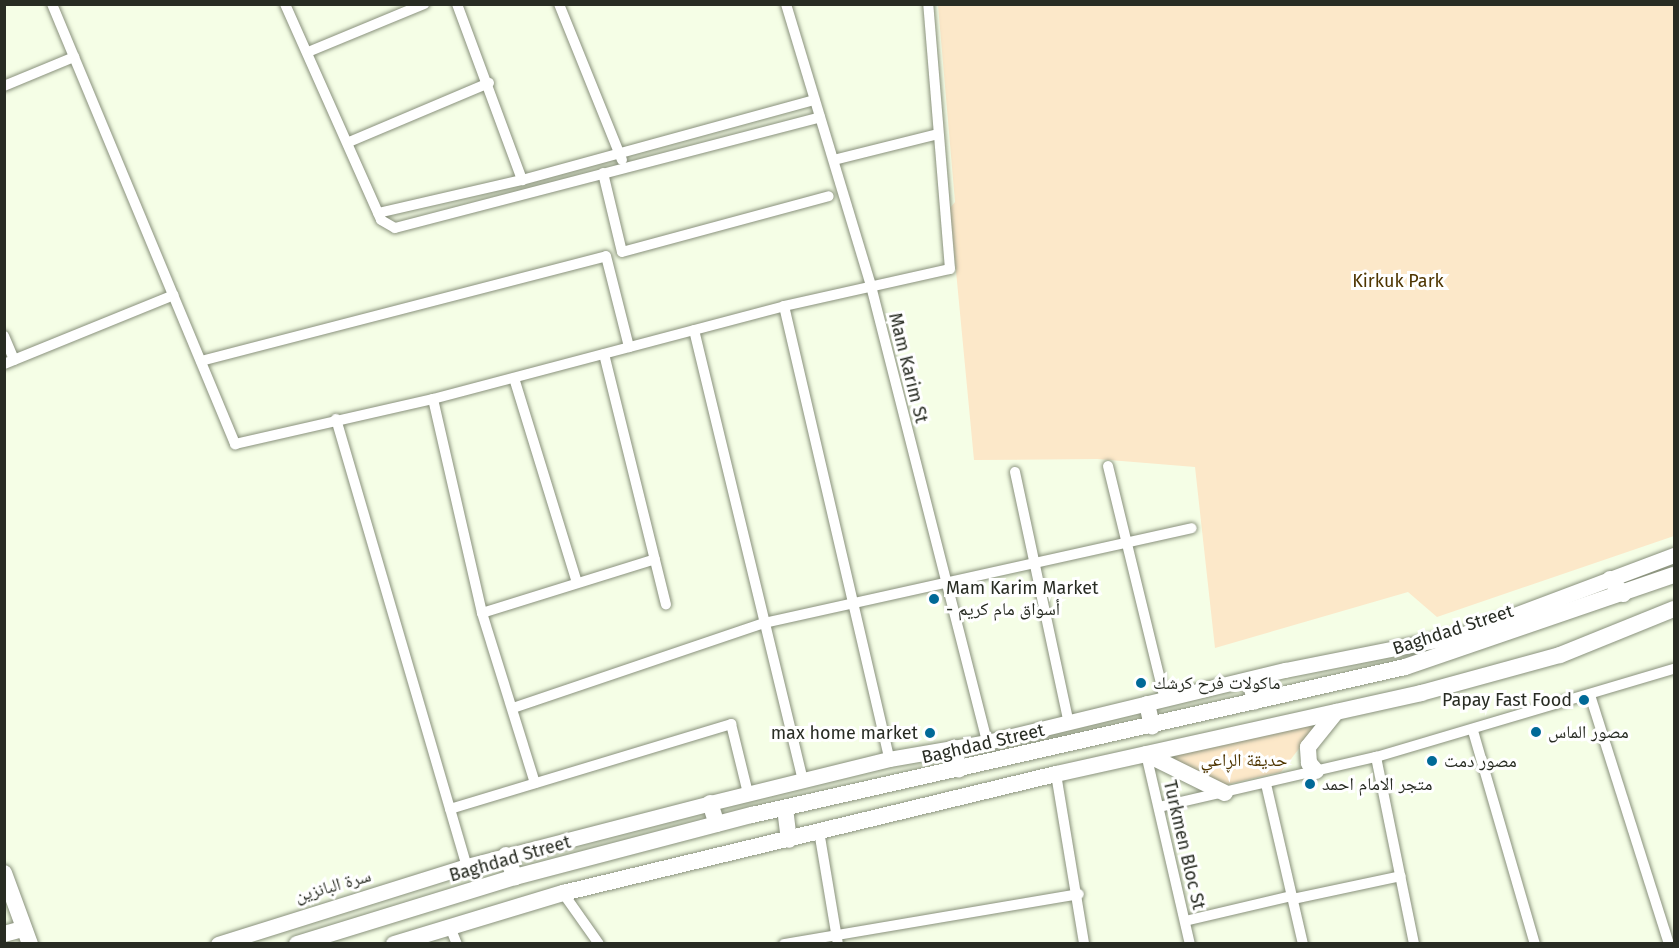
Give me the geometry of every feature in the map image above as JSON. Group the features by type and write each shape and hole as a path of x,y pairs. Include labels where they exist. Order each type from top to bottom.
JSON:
{"main road":[{"name":"سرة البانزين","path":"218,944 463,867 710,802 889,759 987,742 1250,680 1461,635 1674,555"},
{"name":"Baghdad Street","path":"297,944 514,877 717,824 1405,667 1674,575"},
{"path":"1610,579 1623,594"},
{"path":"394,944 562,893 1056,774 1336,712 1560,655 1674,609"},
{"path":"1250,680 1255,701"},
{"path":"1147,704 1152,726"},
{"path":"1316,771 1309,763 1308,747 1336,712"},
{"path":"954,748 959,769"},
{"path":"1146,754 1225,793"},
{"path":"710,802 717,824"},
{"path":"785,808 789,840"},
{"path":"506,855 514,877"},
{"path":"4,873 26,936 36,944"},
{"path":"4,934 26,936"}],"street":[{"path":"52,4 235,444 336,419 433,399 784,306 950,269 928,4"},
{"path":"285,4 349,142 381,220 395,228 820,117"},
{"path":"308,52 424,4"},
{"path":"457,4 489,83 522,180"},
{"path":"559,4 625,167"},
{"name":"Mam Karim St","path":"786,4 871,286 944,583 987,742"},
{"path":"4,86 74,57"},
{"path":"349,142 489,83"},
{"path":"378,213 522,180 814,100"},
{"path":"834,160 938,134"},
{"path":"603,173 622,252 829,196"},
{"path":"201,361 606,256 629,347"},
{"path":"4,336 9,362 174,295"},
{"path":"784,306 856,602 889,759"},
{"path":"694,330 803,780"},
{"path":"604,354 666,604"},
{"path":"514,378 577,583"},
{"path":"433,399 482,614 535,783"},
{"path":"336,419 450,809 463,867"},
{"path":"1108,466 1125,544 1165,700"},
{"path":"1015,472 1069,723"},
{"path":"513,708 764,624 1192,528"},
{"path":"482,614 655,559"},
{"path":"1159,807 1376,757 1473,731 1674,669"},
{"path":"1590,695 1669,944"},
{"path":"450,809 731,724 748,793"},
{"path":"1473,731 1535,944"},
{"name":"Turkmen Bloc St","path":"1146,754 1190,944"},
{"path":"1376,757 1414,944"},
{"path":"1056,774 1079,894 1084,944"},
{"path":"1266,784 1304,944"},
{"path":"819,831 837,939"},
{"path":"1185,921 1401,876"},
{"path":"562,893 599,944"},
{"path":"784,944 837,939 1079,894"},
{"path":"450,927 457,944"}],"green space":[{"name":"Kirkuk Park","path":"938,5 1674,5 1674,536 1437,617 1408,592 1215,648 1195,467 1097,459 974,460 950,208 955,202"},
{"name":"حدیقة الڕاعي","path":"1318,724 1281,772 1225,785 1168,757"}],"place":[{"name":"Mam Karim Market - أسواق مام كريم","path":"934,599"},
{"name":"ماكولات فرح كرشك","path":"1141,683"},
{"name":"Papay Fast Food","path":"1584,700"},
{"name":"مصور الماس","path":"1536,732"},
{"name":"max home market","path":"930,733"},
{"name":"مصور دمت","path":"1432,761"},
{"name":"متجر الامام احمد","path":"1310,784"}]}
